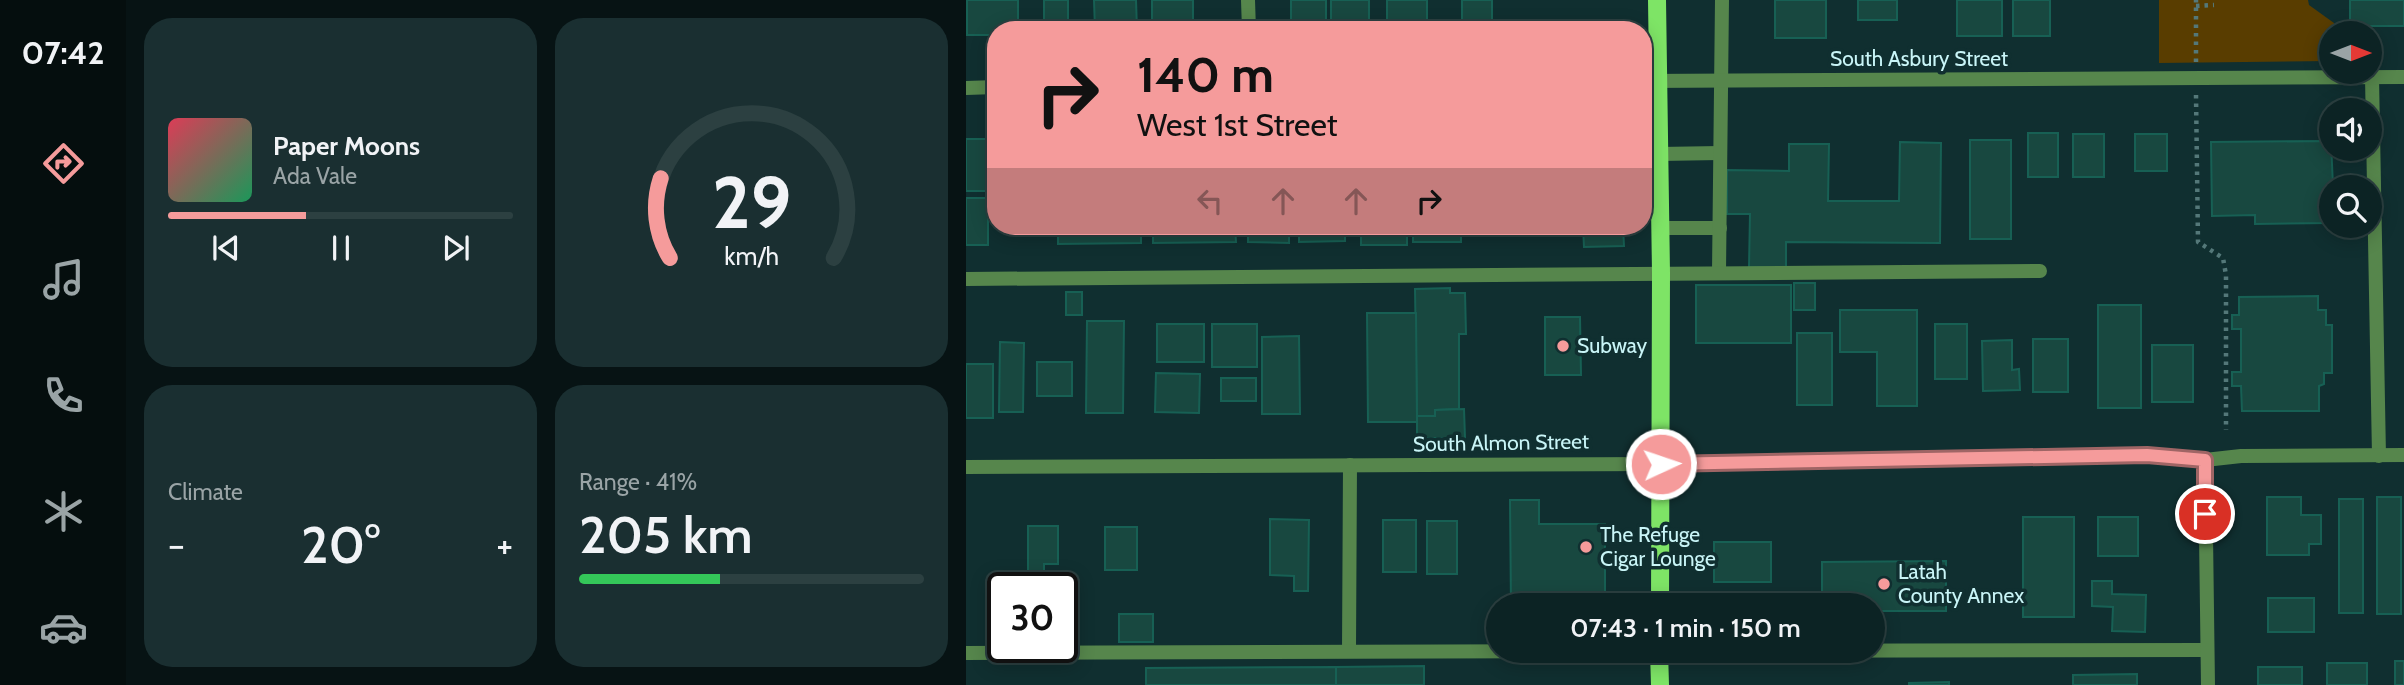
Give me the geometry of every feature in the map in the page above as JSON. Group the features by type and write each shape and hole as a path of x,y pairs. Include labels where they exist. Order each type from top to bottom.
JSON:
{"main road":[{"path":"1652,63 1659,0"},
{"path":"1652,99 1658,154 1661,273 1660,593"},
{"path":"1659,663 1660,685"}],"street":[{"path":"1248,0 1249,21"},
{"path":"1719,272 1722,0"},
{"name":"South Asbury Street","path":"2382,77 2404,77"},
{"name":"South Asbury Street","path":"1652,81 2319,78"},
{"path":"2372,84 2379,456"},
{"path":"966,88 987,87"},
{"path":"1658,154 1720,153"},
{"path":"1660,228 1720,228"},
{"path":"966,279 2040,271"},
{"name":"South Almon Street","path":"966,467 1661,464 2147,455 2205,460 2241,456 2404,456"},
{"path":"2205,460 2208,685"},
{"path":"1349,650 1350,465"},
{"path":"1885,651 2207,650"},
{"path":"966,653 1486,651"}],"path":[{"path":"2214,5 2196,3 2198,242 2223,258 2226,275 2226,430"}],"shaded area":[{"path":"2159,0 2308,0 2309,5 2331,21 2319,21 2319,61 2159,63"}],"building":[{"path":"967,0 1018,0 1018,21 987,21 987,35 967,35"},
{"path":"1044,0 1068,0 1068,21 1044,21"},
{"path":"1094,0 1136,0 1137,21 1095,21"},
{"path":"1152,0 1193,0 1193,21 1152,21"},
{"path":"1291,0 1326,0 1326,21 1291,21"},
{"path":"1331,0 1369,0 1369,21 1331,21"},
{"path":"1387,0 1427,0 1427,21 1387,21"},
{"path":"1462,0 1492,0 1492,21 1462,21"},
{"path":"1775,0 1826,0 1826,38 1775,38"},
{"path":"1858,0 1897,0 1897,20 1858,20"},
{"path":"1957,0 2002,0 2002,36 1957,36"},
{"path":"2013,0 2050,0 2050,36 2013,36"},
{"path":"2350,0 2404,0 2404,26 2382,26 2382,21 2350,21"},
{"path":"2028,133 2058,133 2058,177 2028,177"},
{"path":"2073,134 2104,134 2104,177 2073,177"},
{"path":"2135,134 2167,134 2167,171 2135,171"},
{"path":"966,139 987,139 987,191 966,191"},
{"path":"1970,140 2011,140 2011,239 1970,239"},
{"path":"2319,141 2319,161 2332,161 2332,175 2319,175 2319,223 2255,224 2255,215 2212,216 2211,142"},
{"path":"1900,142 1941,143 1940,243 1786,242 1786,268 1749,267 1750,214 1727,214 1727,170 1789,171 1789,144 1829,144 1828,201 1899,201"},
{"path":"966,198 987,198 988,245 966,245"},
{"path":"1058,235 1141,235 1141,243 1058,244"},
{"path":"1153,235 1236,235 1236,242 1153,243"},
{"path":"1248,235 1289,235 1289,243 1248,242"},
{"path":"1299,235 1345,235 1345,241 1299,242"},
{"path":"1361,235 1407,235 1407,245 1361,245"},
{"path":"1413,235 1461,235 1461,242 1413,242"},
{"path":"1583,235 1623,235 1624,246 1584,247"},
{"path":"1794,283 1815,283 1815,310 1794,310"},
{"path":"1696,285 1791,285 1791,343 1696,343"},
{"path":"1450,288 1450,293 1465,293 1466,334 1459,334 1459,409 1435,410 1435,416 1417,416 1415,289"},
{"path":"1066,292 1082,292 1082,315 1066,315"},
{"path":"2318,296 2318,310 2326,310 2326,325 2332,325 2332,373 2324,373 2324,384 2319,386 2319,411 2242,411 2241,386 2232,386 2232,372 2241,372 2241,329 2232,329 2232,315 2239,315 2239,297"},
{"path":"2098,305 2141,305 2141,408 2098,408"},
{"path":"1840,310 1917,310 1917,406 1877,406 1877,352 1840,352"},
{"path":"1367,313 1416,313 1417,422 1368,422"},
{"name":"Subway","path":"1545,317 1580,317 1581,375 1545,375"},
{"path":"1087,321 1124,321 1123,413 1086,413"},
{"path":"1157,324 1204,324 1204,362 1157,362"},
{"path":"1212,324 1257,324 1257,367 1212,367"},
{"path":"1935,324 1967,324 1967,379 1935,379"},
{"path":"1797,333 1832,333 1832,405 1797,405"},
{"path":"1299,336 1300,414 1262,414 1262,337"},
{"path":"2033,339 2068,339 2068,392 2033,392"},
{"path":"2012,340 2012,370 2019,369 2020,390 1983,391 1982,341"},
{"path":"1000,342 1024,343 1023,412 999,412"},
{"path":"2152,345 2193,345 2193,402 2152,402"},
{"path":"1037,362 1072,362 1072,396 1037,396"},
{"path":"966,364 993,364 993,418 966,418"},
{"path":"1156,373 1200,374 1199,413 1155,412"},
{"path":"1221,378 1256,378 1256,401 1221,401"},
{"path":"1464,409 1465,438 1417,438 1417,416 1435,416 1435,410"},
{"path":"2267,497 2301,497 2301,515 2321,515 2321,544 2309,544 2309,555 2267,555"},
{"path":"2377,497 2401,497 2401,614 2377,614"},
{"path":"2339,499 2363,499 2363,613 2339,613"},
{"path":"1510,500 1539,500 1539,524 1605,524 1605,593 1511,593"},
{"path":"2023,517 2074,517 2074,617 2023,617"},
{"path":"2098,517 2138,517 2138,556 2098,556"},
{"path":"1270,519 1309,520 1308,591 1294,591 1294,576 1270,575"},
{"path":"1383,520 1416,520 1416,572 1383,572"},
{"path":"1427,521 1457,521 1457,574 1427,574"},
{"path":"1028,526 1058,526 1058,564 1044,564 1044,572 1028,572"},
{"path":"1105,527 1137,527 1137,570 1105,570"},
{"path":"1714,542 1771,542 1771,582 1714,582"},
{"name":"Latah County Annex","path":"1946,561 1946,611 1885,611 1885,593 1822,593 1822,562"},
{"path":"2092,581 2112,581 2112,594 2146,595 2145,632 2112,631 2113,607 2092,606"},
{"path":"1714,592 1775,592 1775,593"},
{"path":"2268,598 2314,598 2314,632 2268,632"},
{"path":"1119,614 1153,614 1153,642 1119,642"},
{"path":"2395,661 2404,661 2404,685 2395,685"},
{"path":"2327,663 2367,663 2367,685 2327,685"},
{"path":"1424,666 1424,685 1336,685 1336,667"},
{"path":"1336,667 1336,685 1146,685 1146,668"},
{"path":"2258,667 2302,667 2302,685 2258,685"},
{"path":"2137,674 2137,685 2073,685 2073,675"},
{"path":"1949,682 1949,685 1909,685 1909,683"}],"place":[{"name":"Subway","path":"1563,346"},
{"name":"The Refuge Cigar Lounge","path":"1586,547"},
{"name":"Latah County Annex","path":"1884,584"}],"route":[{"path":"1661,464 2147,455 2205,460 2205,514"}]}
